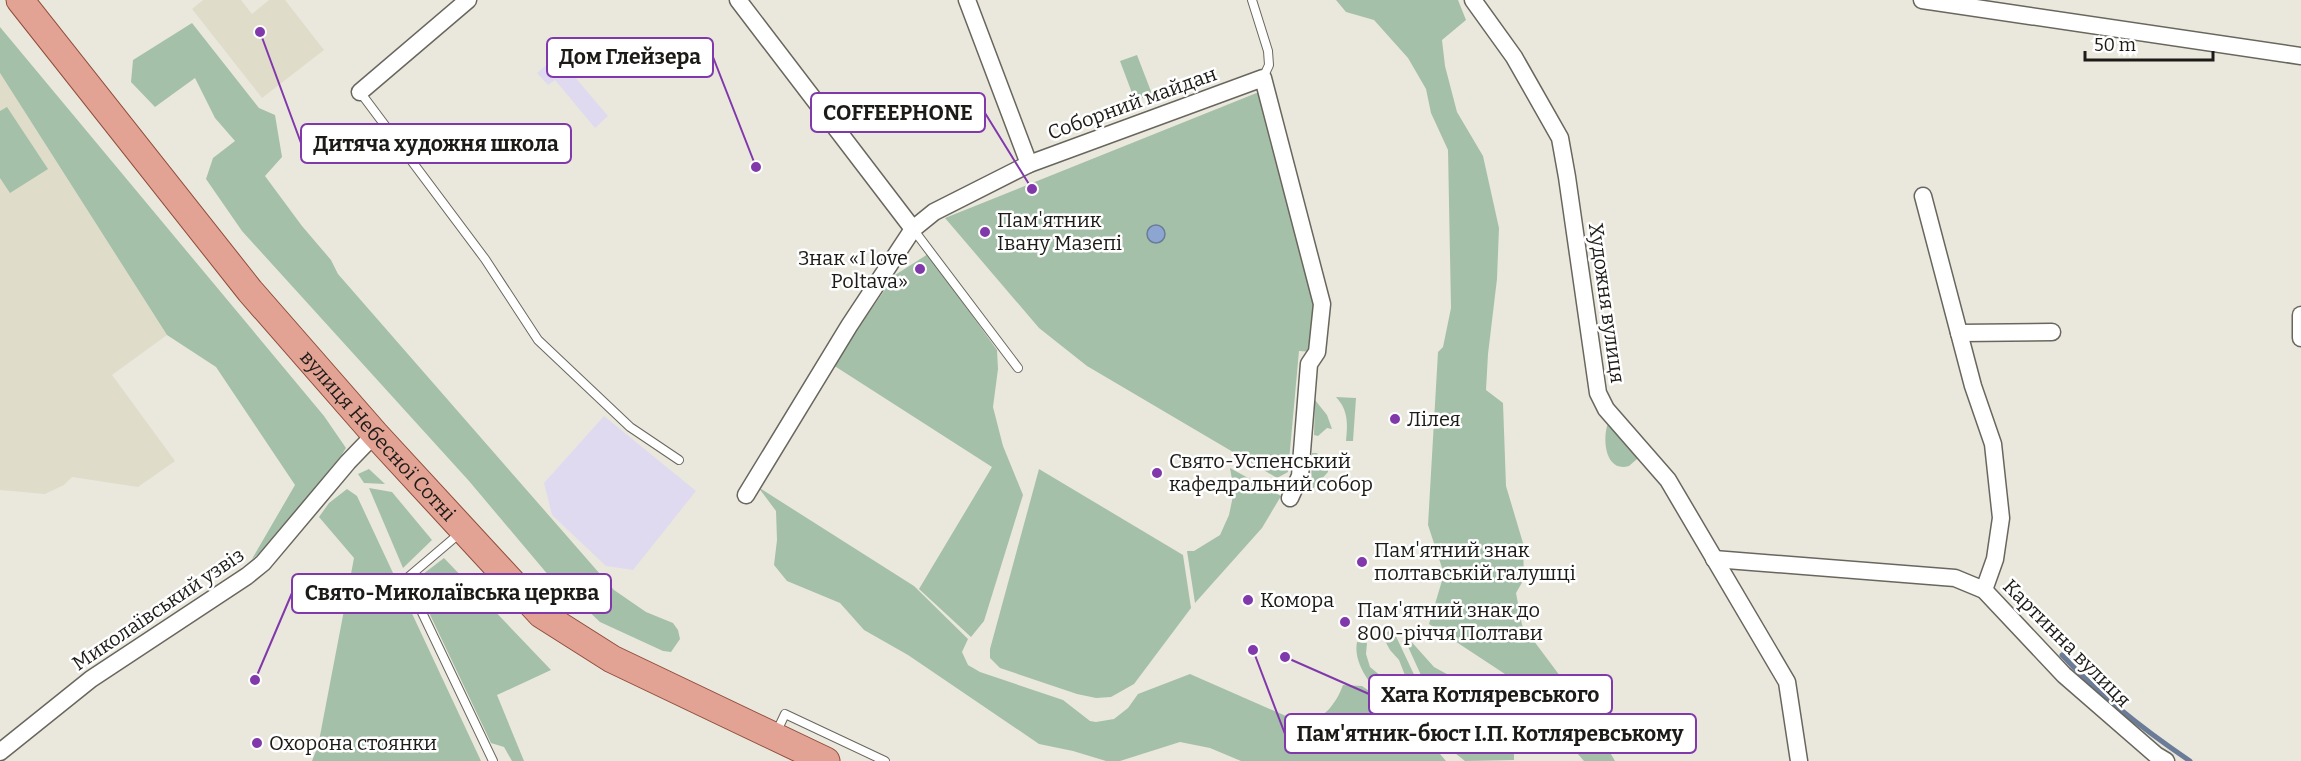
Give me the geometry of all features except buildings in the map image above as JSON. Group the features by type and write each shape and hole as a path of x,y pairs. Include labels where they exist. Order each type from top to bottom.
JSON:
{"main road":[{"name":"вулиця Небесної Сотні","path":"20,0 250,291 375,434 541,614 612,659 826,761"}],"street":[{"path":"360,92 468,0"},
{"path":"738,0 913,229"},
{"path":"967,0 1029,164"},
{"name":"Художня вулиця","path":"1473,0 1514,57 1560,138 1568,177 1598,393 1606,409 1668,480 1787,682 1799,761"},
{"path":"1922,0 1942,1 2301,56"},
{"path":"1263,78 1322,304 1317,352 1309,364 1300,476 1290,498"},
{"name":"Соборний майдан","path":"746,495 849,326 913,229 934,212 1029,164 1263,78"},
{"path":"1923,196 1973,386 1993,444 2001,518 1995,559 1984,590"},
{"path":"2301,315 2301,338"},
{"path":"1959,333 2052,332"},
{"name":"Миколаївський узвіз","path":"0,752 91,679 247,576 263,563 348,462 375,434"},
{"name":"Картинна вулиця","path":"1714,559 1955,578 1984,590 2064,675 2156,755 2166,761"}],"lane":[{"path":"1252,0 1268,51 1269,65 1263,78"},
{"path":"360,92 485,259 538,340 630,427 679,460"},
{"path":"913,229 1018,368"},
{"path":"463,531 406,579 493,761"},
{"path":"774,736 785,714 885,761"}],"shaded area":[{"path":"203,0 241,0 252,14 269,0 285,0 324,50 262,98 192,9"},
{"path":"557,56 608,116 595,128 555,80 548,85 537,73"},
{"path":"0,73 167,335 112,375 175,461 138,487 72,477 64,485 45,494 0,490"},
{"path":"604,416 696,491 633,570 606,566 552,515 544,483"}],"green space":[{"path":"1336,0 1458,0 1466,20 1442,40 1445,66 1457,112 1483,156 1499,228 1497,279 1486,390 1503,403 1506,486 1523,543 1524,579 1516,593 1522,625 1584,708 1615,761 1584,761 1511,678 1429,624 1444,574 1428,525 1438,352 1443,347 1451,308 1448,150 1431,113 1426,89 1408,58 1374,20 1346,12"},
{"path":"192,23 259,108 275,115 282,157 265,176 331,260 338,274 614,590 646,612 673,623 680,639 671,652 663,651 600,622 580,603 560,589 469,481 242,231 206,179 213,158 235,141 215,118 195,78 155,107 131,82 133,60"},
{"path":"0,27 324,416 346,448 334,467 262,552 252,559 295,485 216,367 167,335 0,73"},
{"path":"1137,55 1152,94 1135,101 1120,61"},
{"path":"1259,92 1317,304 1312,352 1299,351 1288,472 1277,478 1087,366 1039,328 945,218"},
{"path":"7,107 48,169 10,193 0,178 0,111"},
{"path":"928,254 997,350 998,369 993,407 1003,446 1023,495 984,621 971,637 919,589 992,467 833,365 895,275"},
{"path":"1336,397 1356,398 1353,441 1346,441 1346,417"},
{"path":"1315,400 1327,415 1332,429 1327,428 1318,436 1314,435"},
{"path":"1608,423 1638,453 1637,459 1629,466 1621,467 1610,460 1605,437"},
{"path":"1312,453 1317,453 1324,464 1329,465 1328,472 1311,491"},
{"path":"1230,468 1281,496 1262,528 1195,603 1187,551 1194,551 1220,535 1229,515 1234,491"},
{"path":"369,469 385,484 364,483 358,474"},
{"path":"1039,469 1183,555 1191,608 1134,684 1111,697 1096,698 1077,694 1000,668 990,658 990,649"},
{"path":"758,487 914,586 968,639 962,652 968,665 980,672 1063,700 1090,721 1114,719 1128,708 1138,694 1190,674 1302,723 1316,719 1328,710 1337,699 1343,685 1362,686 1411,720 1446,761 1241,761 1210,748 1180,742 1120,761 1106,761 1039,744 908,655 864,630 840,603 787,581 774,565 777,540 776,511"},
{"path":"369,488 392,492 432,540 403,568"},
{"path":"347,489 357,496 481,761 312,761 318,746 354,558 319,517 329,503"},
{"path":"444,558 551,670 497,695 524,761 512,761 504,747 491,743 414,581"},
{"path":"1400,629 1434,667 1454,678 1494,709 1514,741 1514,760 1465,761 1441,742 1420,673"},
{"path":"1393,630 1427,702 1430,713 1428,720 1419,720 1383,696 1372,686 1360,665 1357,657 1357,642 1367,643 1366,654 1370,667 1417,706 1399,660 1384,639 1387,632"}],"water":[{"path":"1152,225 1160,225 1165,230 1163,241 1152,243 1147,238 1147,230"}],"waterway":[{"path":"2062,655 2123,712 2190,761"}],"place":[{"name":"Дитяча художня школа","path":"260,32"},
{"name":"Дом Глейзера","path":"756,167"},
{"name":"COFFEEPHONE","path":"1032,189"},
{"name":"Пам'ятник Івану Мазепі","path":"985,232"},
{"name":"Знак «I love Poltava»","path":"920,269"},
{"name":"Лілея","path":"1395,419"},
{"name":"Свято-Успенський кафедральний собор","path":"1157,473"},
{"name":"Пам'ятний знак полтавській галушці","path":"1362,562"},
{"name":"Комора","path":"1248,600"},
{"name":"Пам'ятний знак до 800-річчя Полтави","path":"1345,622"},
{"name":"Пам'ятник-бюст І.П. Котляревському","path":"1253,650"},
{"name":"Хата Котляревського","path":"1285,657"},
{"name":"Свято-Миколаївська церква","path":"255,680"},
{"name":"Охорона стоянки","path":"257,743"}]}
